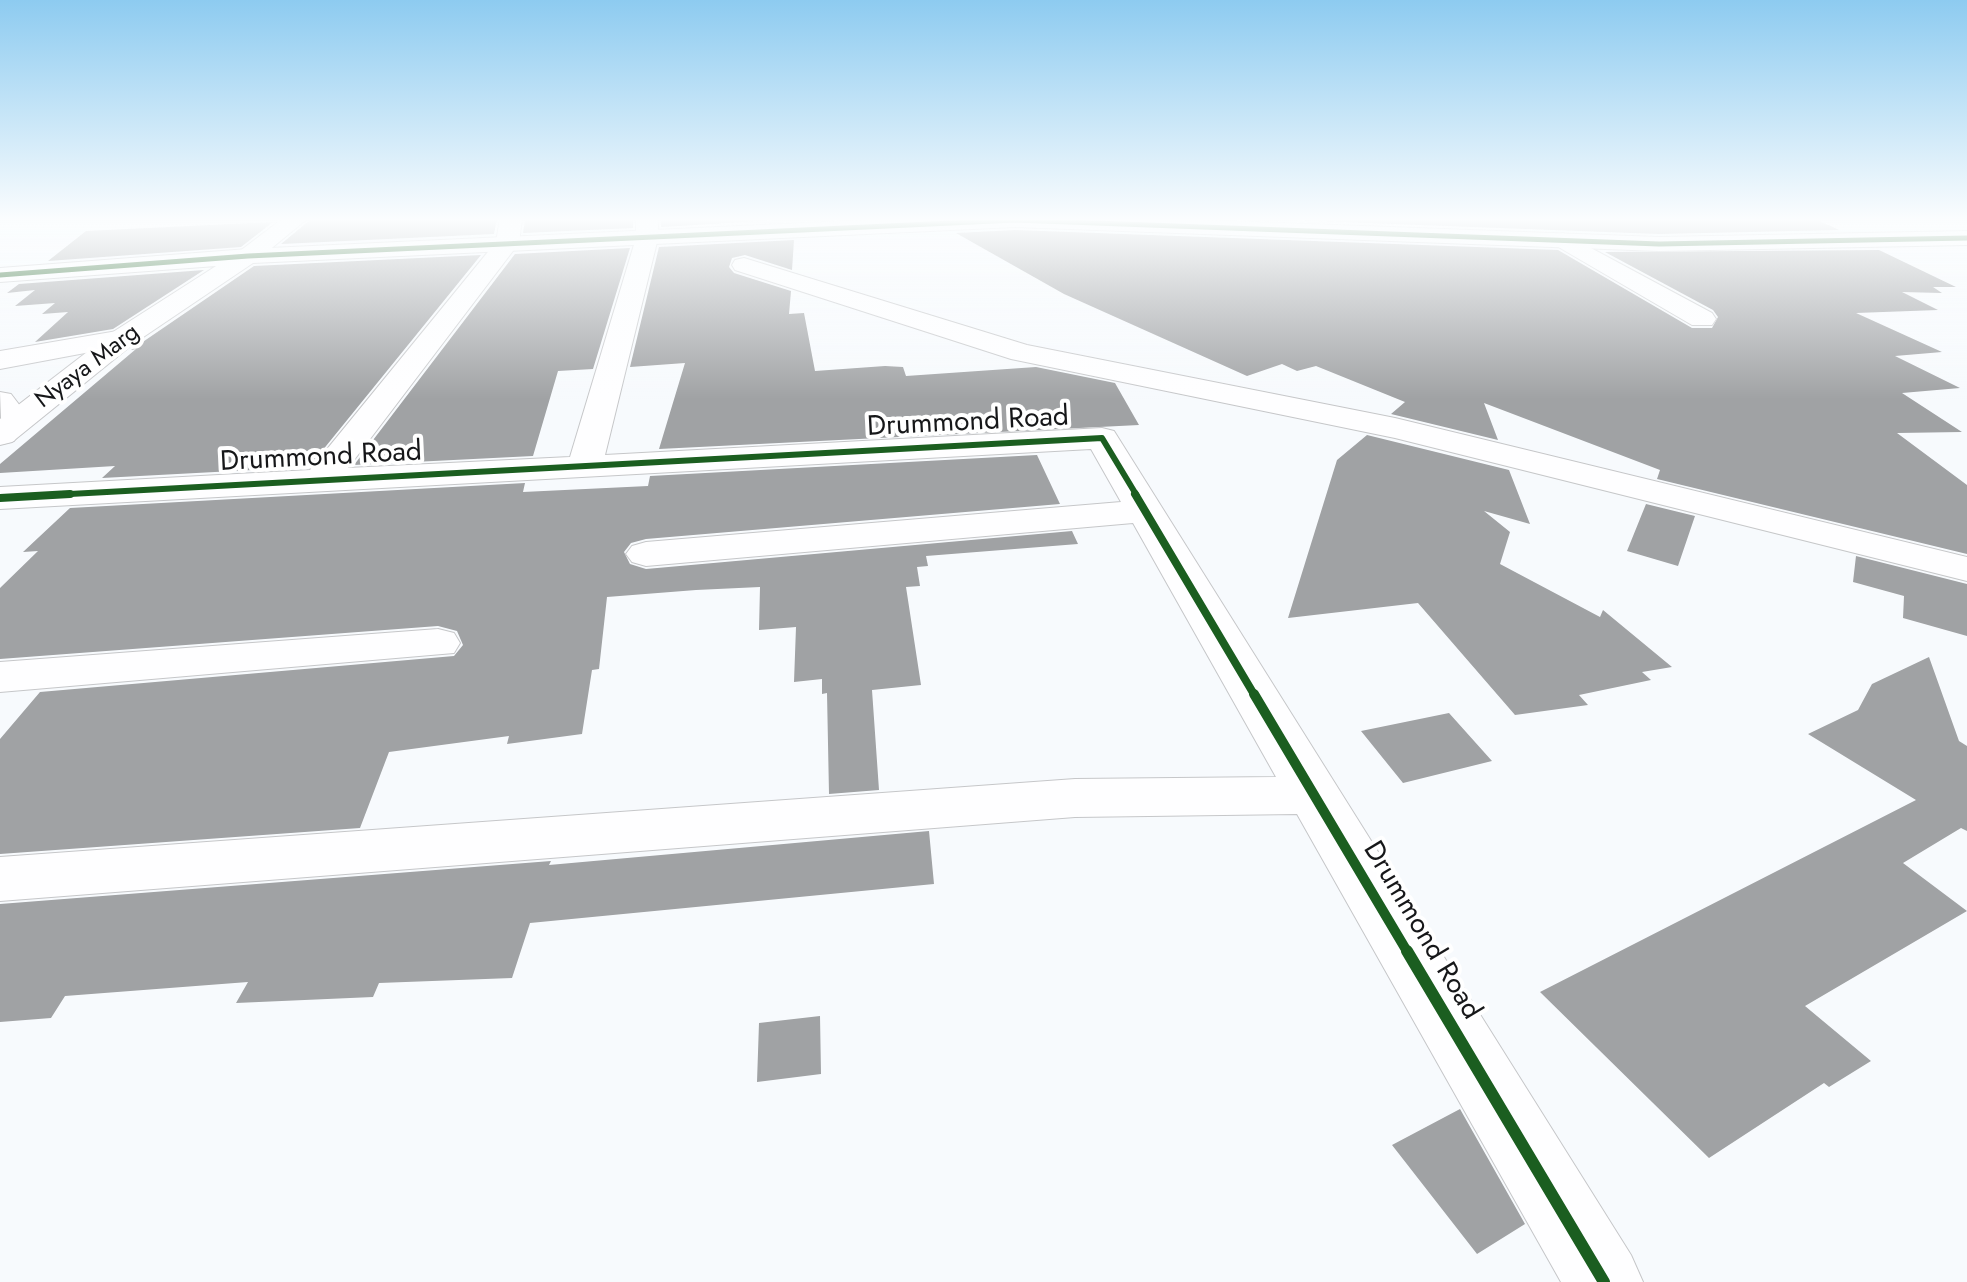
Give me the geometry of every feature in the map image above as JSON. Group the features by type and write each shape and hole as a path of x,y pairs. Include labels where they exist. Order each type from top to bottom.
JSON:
{"street":[{"name":"Nyaya Marg","path":"1,435 123,338 213,279"},
{"path":"321,480 473,279"},
{"path":"584,467 634,279"},
{"path":"788,279 1021,353 1395,428 1967,569"},
{"path":"1631,279 1702,319"},
{"path":"0,360 123,338"},
{"path":"0,401 8,411 1,435"},
{"name":"Drummond Road","path":"0,498 1102,438 1604,1282"},
{"path":"646,554 1146,511"},
{"path":"0,677 438,643"},
{"path":"0,879 1075,798 1315,795"}],"building":[{"path":"87,279 190,279 113,329 35,342 68,312 42,314 55,303 15,306 35,290 7,293 19,284"},
{"path":"235,279 462,279 309,467 102,478 115,466 0,473 0,464 136,349 131,350"},
{"path":"496,279 621,279 593,369 558,371 533,456 354,465"},
{"path":"651,279 752,279 791,291 789,314 804,313 815,371 885,366 903,367 906,376 1036,367 1115,383 1139,425 659,449 685,363 630,367"},
{"path":"1037,279 1608,279 1692,328 1712,328 1718,317 1713,310 1655,279 1939,279 1956,287 1933,287 1942,293 1902,292 1938,310 1856,313 1942,352 1895,356 1960,388 1902,393 1962,432 1897,433 1967,485 1967,554 1657,479 1660,470 1484,403 1498,440 1391,414 1405,402 1316,366 1297,371 1282,364 1247,376 1064,294"},
{"path":"1367,435 1509,470 1530,524 1484,511 1510,532 1500,564 1600,617 1603,610 1672,667 1642,672 1651,680 1579,695 1588,705 1515,715 1418,603 1288,618 1337,460"},
{"path":"1037,455 1060,504 646,539 631,543 624,552 630,564 646,569 1072,531 1078,544 926,556 928,566 917,567 920,586 906,587 921,685 872,690 879,790 829,794 827,693 822,694 822,679 794,682 796,627 759,630 760,587 696,590 607,597 599,669 592,670 582,734 507,744 509,736 389,752 360,828 0,854 0,739 40,692 454,656 463,645 457,631 438,626 0,659 0,588 38,551 23,552 70,508 525,483 523,492 648,486 650,476"},
{"path":"1646,504 1695,516 1678,566 1627,551"},
{"path":"1856,556 1967,584 1967,636 1903,618 1904,596 1853,582"},
{"path":"1929,657 1959,741 1967,746 1967,831 1961,828 1903,863 1967,911 1805,1006 1871,1061 1829,1087 1824,1083 1709,1158 1540,992 1916,800 1808,734 1858,710 1872,684"},
{"path":"1449,713 1492,761 1403,783 1361,731"},
{"path":"929,831 934,884 530,923 512,978 379,983 373,997 236,1003 248,982 65,996 51,1018 0,1022 0,904 551,861 549,865"},
{"path":"820,1016 821,1074 757,1082 759,1023"},
{"path":"1460,1109 1525,1224 1477,1254 1392,1145"}],"cycle path":[{"path":"0,498 1102,438 1604,1282"}]}
